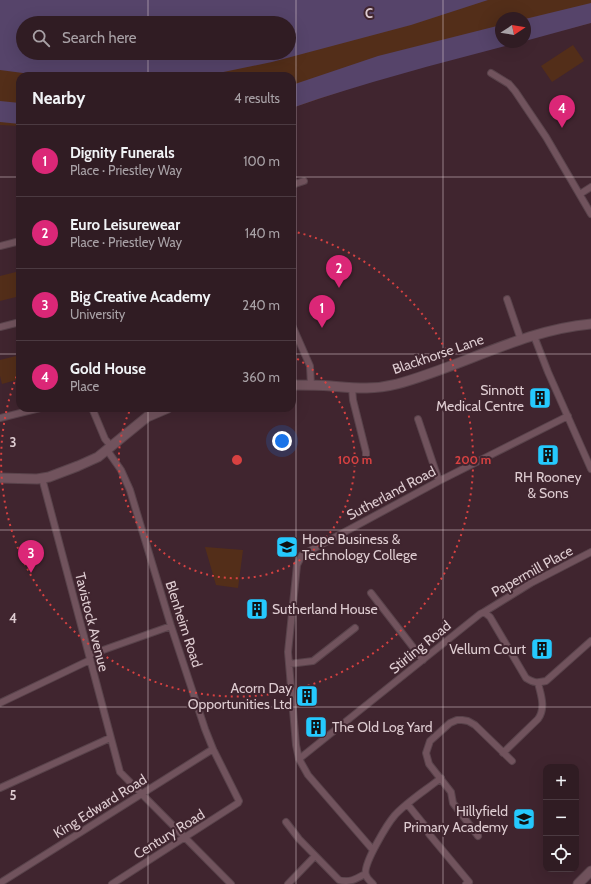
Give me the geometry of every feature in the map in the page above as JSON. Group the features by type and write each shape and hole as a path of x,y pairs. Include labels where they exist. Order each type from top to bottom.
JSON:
{"main road":[{"name":"Blackhorse Lane","path":"296,385 366,389 398,383 534,336 570,327 591,324"},
{"path":"0,478 28,480 42,478 78,466 98,457 147,417 159,412"},
{"path":"578,884 591,871"}],"street":[{"path":"490,73 509,84 515,91 546,137 591,214"},
{"path":"296,183 304,181"},
{"path":"580,194 591,187"},
{"path":"0,246 16,243"},
{"path":"508,299 521,340"},
{"path":"0,327 16,323"},
{"path":"296,334 310,366 311,385"},
{"path":"534,336 591,468"},
{"path":"352,388 353,400 366,452 366,461"},
{"path":"0,418 24,412"},
{"name":"Blenheim Road","path":"94,412 109,448 130,490 171,626 205,729 213,749 239,801 238,803"},
{"name":"Sutherland Road","path":"373,850 308,775 299,759 296,745 288,652 297,565 302,555 439,480 568,416"},
{"path":"418,419 439,480"},
{"name":"Tavistock Avenue","path":"42,478 120,772 142,794"},
{"name":"Papermill Place","path":"484,612 531,584 591,552"},
{"path":"371,593 423,660"},
{"path":"484,612 490,617 526,678 533,682 538,683 546,681 591,641"},
{"name":"Stirling Road","path":"299,759 484,612"},
{"path":"0,702 89,658 171,626"},
{"path":"289,664 313,661 355,628"},
{"path":"503,753 542,714 543,708 538,683"},
{"path":"478,836 453,803 451,792 427,759 426,753 430,741 450,723 457,720 468,721 512,761"},
{"path":"0,788 110,738"},
{"name":"King Edward Road","path":"0,883 213,749"},
{"path":"373,884 365,874 368,862 388,824 395,815 441,778"},
{"path":"142,794 231,884"},
{"name":"Century Road","path":"112,884 185,839 238,803"},
{"path":"408,805 425,826"},
{"path":"286,822 299,839 339,880 348,882 365,874"},
{"path":"429,834 469,882 466,884"},
{"path":"288,884 316,856"}],"shaded area":[{"path":"0,0 591,0 591,23 531,38 531,12 495,12 495,44 387,76 296,107 296,72 16,72 16,126 0,125"},
{"path":"0,0 488,0 411,25 296,56 296,16 16,16 16,60 280,60 223,72 16,72 0,70"},
{"path":"591,3 591,23 531,39 531,18"},
{"path":"495,27 495,48 498,48 377,81 296,107 296,84 378,56"},
{"path":"573,45 584,61 552,82 541,66"},
{"path":"0,101 16,103 16,124 0,122"},
{"path":"16,272 16,297 0,301 0,276"},
{"path":"16,356 16,380 2,384 0,376 0,360"},
{"path":"205,547 243,550 238,588 216,585"}],"place":[{"name":"Gold House","path":"562,128"},
{"name":"Euro Leisurewear","path":"339,288"},
{"name":"Dignity Funerals","path":"322,328"},
{"name":"Sinnott Medical Centre","path":"540,398"},
{"name":"RH Rooney & Sons","path":"548,455"},
{"name":"Hope Business & Technology College","path":"287,547"},
{"name":"Big Creative Academy","path":"31,573"},
{"name":"Sutherland House","path":"257,609"},
{"name":"Vellum Court","path":"542,649"},
{"name":"Acorn Day Opportunities Ltd","path":"307,696"},
{"name":"The Old Log Yard","path":"316,727"},
{"name":"Hillyfield Primary Academy","path":"524,819"}]}
